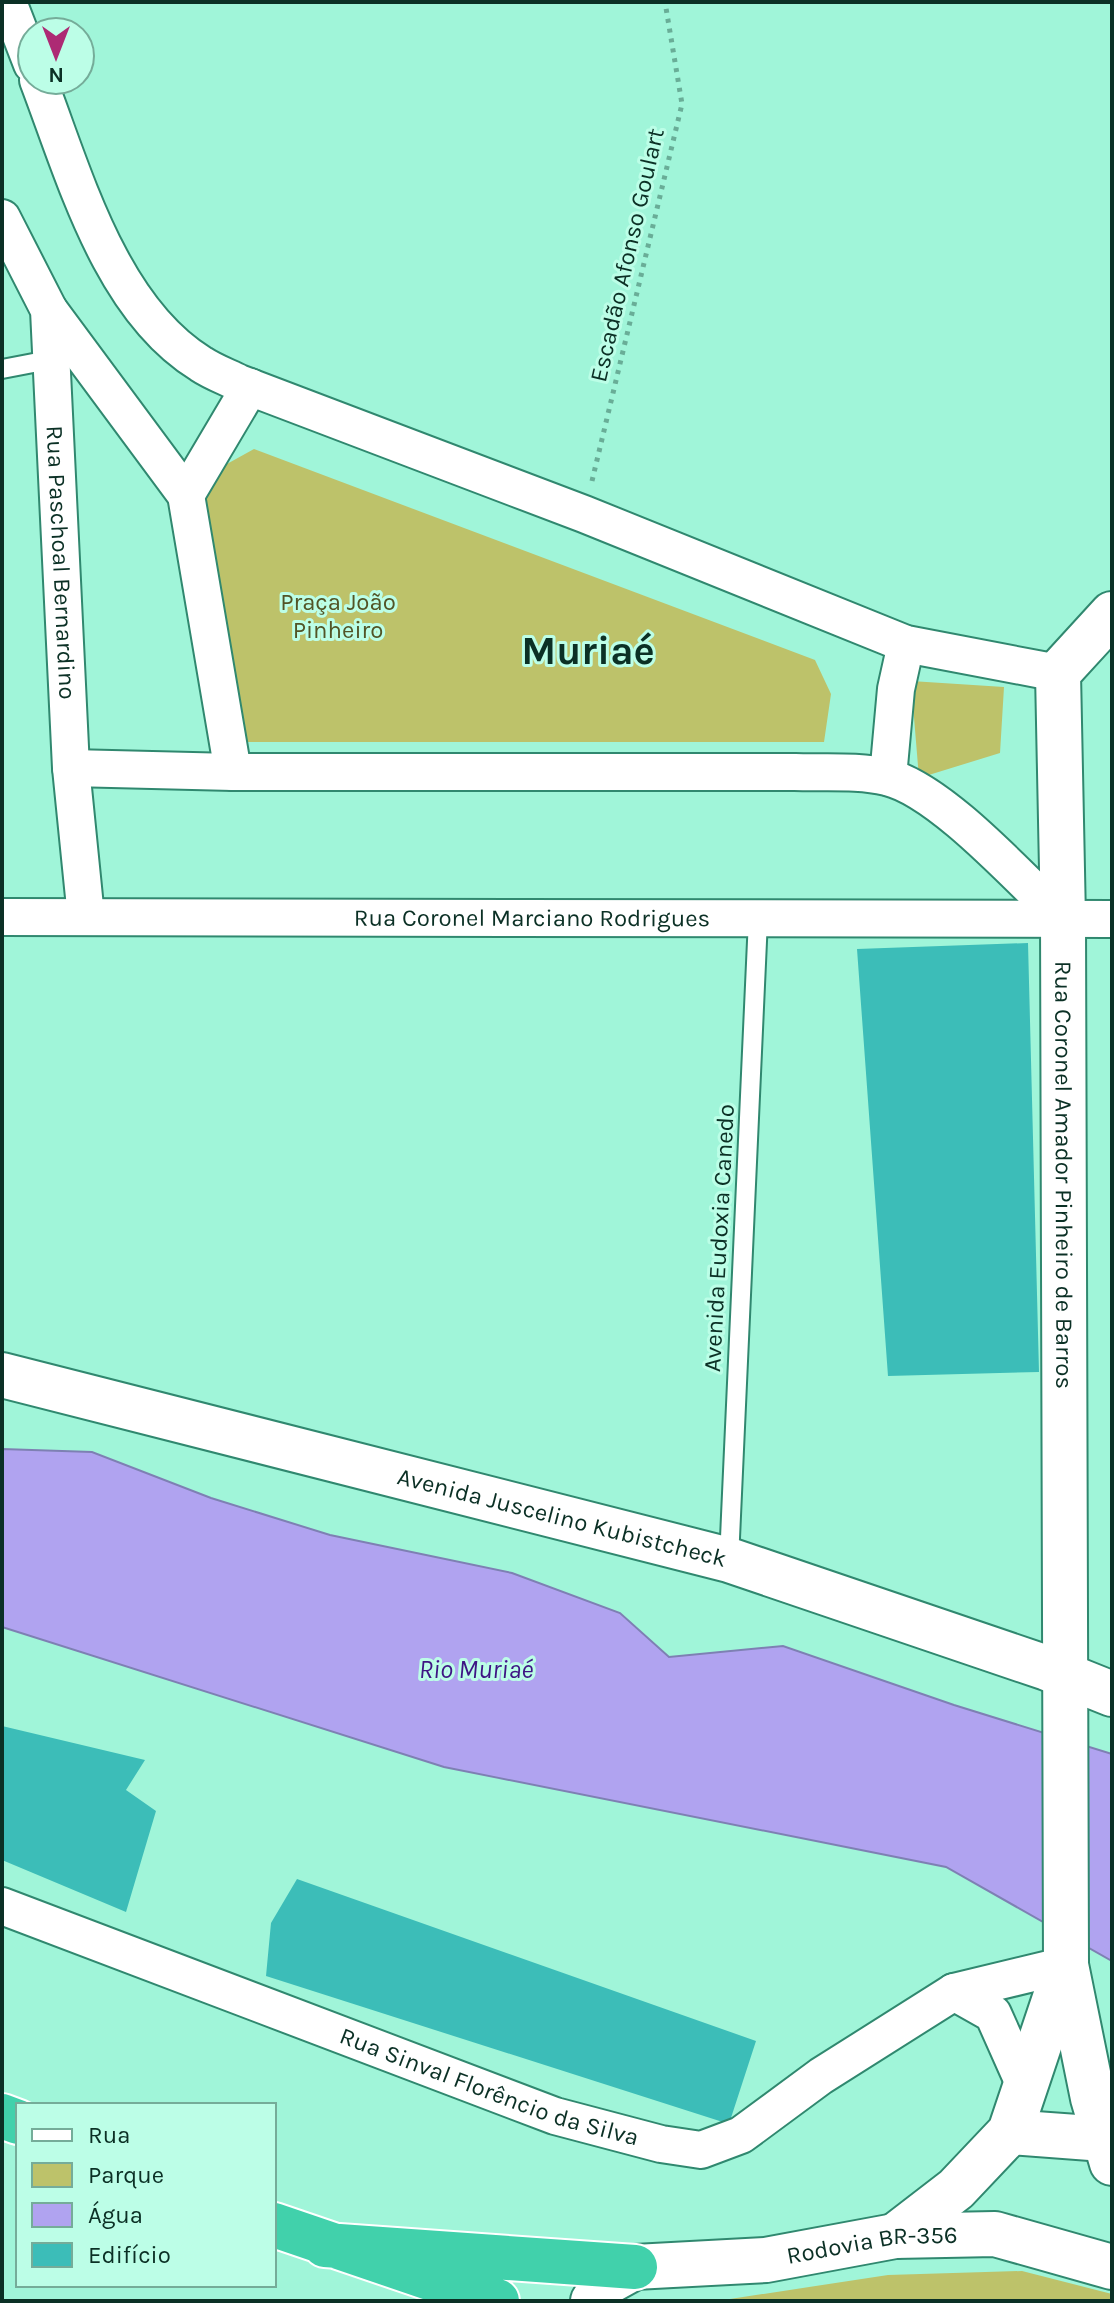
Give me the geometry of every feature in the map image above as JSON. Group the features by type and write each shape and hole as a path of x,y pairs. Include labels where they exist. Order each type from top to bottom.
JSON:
{"highway":[{"path":"276,2226 325,2245 497,2301"},
{"path":"325,2245 635,2267"},
{"path":"325,2245 409,2301"}],"street":[{"path":"44,96 95,230 139,306 168,338 200,364 250,387 584,514 906,644 1058,673 1112,614"},
{"name":"Rua Paschoal Bernardino","path":"2,218 49,310 71,768 86,917"},
{"path":"49,310 186,495 233,772"},
{"path":"186,495 250,387"},
{"path":"888,777 896,689 906,644"},
{"name":"Rua Coronel Amador Pinheiro de Barros","path":"1058,673 1063,919 1066,1952"},
{"path":"71,768 233,772 795,772 888,777 918,791 943,809 1063,919"},
{"name":"Rua Coronel Marciano Rodrigues","path":"2,917 1112,919"},
{"name":"Avenida Juscelino Kubistcheck","path":"2,1375 729,1560 1067,1695 1112,1694"},
{"name":"Rua Sinval Florêncio da Silva","path":"2,1906 555,2116 661,2144 701,2150 741,2135 821,2076 954,1992 1066,1952"},
{"path":"895,2236 956,2189 1000,2144 1026,2088 1066,1952"},
{"path":"1000,2144 1108,2151 1066,1952"},
{"path":"954,1992 993,2014 1026,2088"},
{"path":"995,2234 1000,2144"},
{"name":"Rodovia BR-356","path":"635,2267 766,2260 895,2236 995,2234 1110,2254"},
{"path":"593,2301 606,2283 635,2267"}],"lane":[{"path":"2,369 49,360"},
{"name":"Avenida Eudoxia Canedo","path":"729,1560 758,919"}],"path":[{"name":"Escadão Afonso Goulart","path":"584,514 682,104 665,2"}],"green space":[{"name":"Praça João Pinheiro","path":"254,449 815,660 831,694 824,742 225,742 200,513 207,475"},
{"path":"911,681 1004,687 1000,753 919,778"},
{"path":"1022,2271 1112,2294 1112,2301 717,2301 888,2275"}],"water":[{"name":"Rio Muriaé","path":"2,1449 92,1452 211,1498 330,1535 512,1573 620,1613 669,1657 783,1646 954,1705 1112,1754 1112,1961 946,1867 444,1767 2,1627"}],"building":[{"path":"1028,943 1039,1372 888,1376 857,949"},
{"path":"2,1726 145,1760 126,1790 156,1811 126,1912 2,1860"},
{"path":"297,1879 756,2041 729,2124 266,1976 271,1923"}],"district":[{"name":"Muriaé","path":"588,650"}]}
